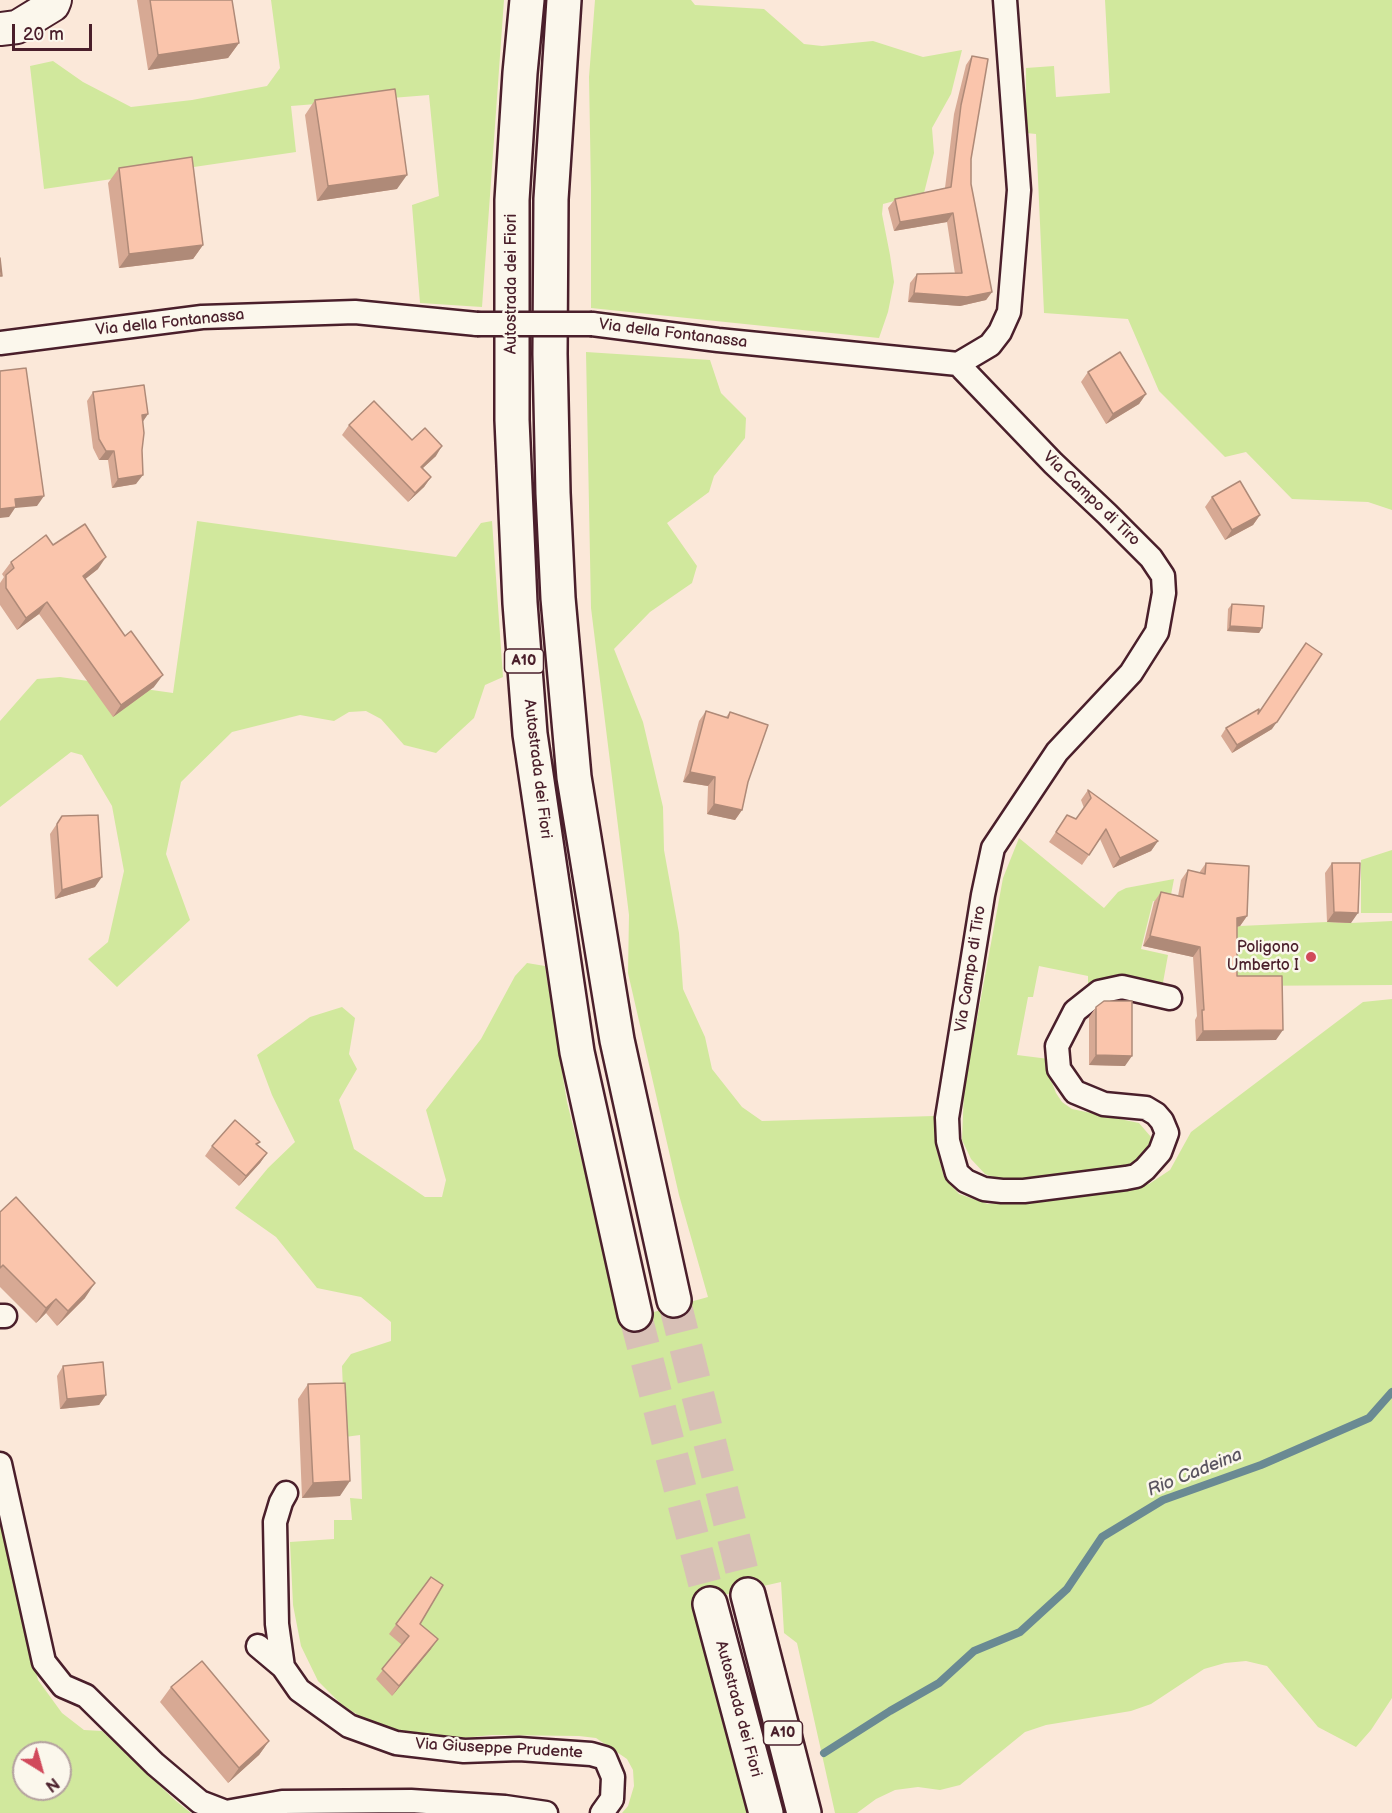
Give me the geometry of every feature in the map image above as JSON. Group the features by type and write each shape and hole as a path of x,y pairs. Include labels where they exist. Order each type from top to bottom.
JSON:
{"highway":[{"name":"Autostrada dei Fiori","path":"527,0 512,200 512,420 520,603 530,734 577,1052 635,1314"},
{"name":"A10","path":"564,0 551,211 550,354 558,598 574,777 613,1017 674,1300"},
{"name":"A10","path":"748,1595 804,1813"},
{"name":"Autostrada dei Fiori","path":"710,1604 766,1813"}],"street":[{"path":"0,29 17,27 52,5 56,0"},
{"path":"958,364 990,345 1000,332 1009,312 1018,190 1005,0"},
{"name":"Via della Fontanassa","path":"0,343 202,317 355,312 477,324 592,324 718,340 958,364"},
{"name":"Via Campo di Tiro","path":"958,364 1053,464 1151,558 1163,576 1164,593 1157,633 1131,673 1057,752 993,848 983,895 947,1118 948,1141 957,1173 966,1181 984,1189 1024,1191 1126,1178 1136,1176 1145,1169 1160,1152 1167,1133 1162,1121 1146,1108 1104,1104 1075,1092 1059,1069 1057,1046 1075,1011 1100,992 1122,987 1170,998"},
{"path":"0,1464 45,1662 63,1686 86,1696 155,1764 200,1802 226,1812 282,1802 411,1801 505,1807 546,1813"},
{"path":"283,1667 277,1624 275,1522 286,1493"},
{"name":"Via Giuseppe Prudente","path":"258,1646 283,1667 299,1690 349,1725 396,1743 464,1751 519,1749 591,1754 604,1758 614,1777 612,1799 602,1813"}],"green space":[{"path":"271,0 504,0 482,307 420,303 412,205 439,196 429,95 291,106 296,152 44,189 30,66 53,61 83,82 131,107 192,100 267,86 280,68"},
{"path":"595,0 691,0 695,5 764,9 804,44 822,46 873,41 923,57 962,50 951,94 932,128 934,153 924,193 883,204 882,214 894,282 888,312 879,338 591,308 589,77"},
{"path":"1105,0 1392,0 1392,510 1368,502 1292,499 1246,452 1225,457 1159,391 1128,319 1044,313 1036,134 1026,133 1026,68 1054,66 1056,97 1110,93"},
{"path":"586,352 710,360 721,393 746,418 745,438 714,476 709,492 667,523 697,566 692,583 650,612 614,649 643,722 663,807 664,850 679,933 683,989 705,1037 712,1069 742,1107 762,1121 934,1116 936,1148 944,1177 959,1194 988,1204 1125,1189 1149,1184 1170,1170 1191,1132 1363,1002 1392,999 1392,1698 1371,1730 1356,1747 1318,1727 1267,1666 1246,1661 1225,1663 1204,1669 1151,1704 1131,1711 1046,1725 1025,1732 960,1785 940,1790 918,1787 895,1790 876,1799 857,1813 835,1813 797,1643 784,1633 781,1582 693,1602 708,1669 747,1813 622,1813 628,1806 634,1786 633,1770 627,1759 596,1738 492,1735 444,1740 407,1735 369,1722 342,1705 318,1681 301,1646 293,1605 290,1542 334,1539 334,1520 352,1520 350,1498 362,1499 360,1435 345,1437 342,1366 351,1354 391,1341 391,1322 361,1297 317,1288 276,1237 235,1208 268,1168 295,1142 272,1095 257,1055 310,1017 342,1007 355,1018 349,1054 357,1069 339,1100 354,1149 425,1197 442,1197 446,1180 426,1110 481,1039 515,976 527,963 545,966 567,1102 605,1254 625,1320 708,1297 679,1195 628,973 629,915 591,608"},
{"path":"197,521 456,557 481,523 492,521 503,677 485,685 474,718 436,753 404,745 381,719 366,711 349,712 334,721 300,715 232,732 181,782 166,854 190,920 117,987 88,959 108,942 124,871 112,806 82,755 71,752 0,807 0,721 37,679 60,677 173,693"},
{"path":"1019,838 1104,908 1118,892 1126,888 1174,879 1169,905 1153,901 1141,949 1168,955 1162,988 1088,987 1088,976 1039,966 1033,997 1028,997 1017,1055 1049,1059 1051,1080 1056,1093 1062,1102 1072,1109 1139,1123 1151,1137 1150,1146 1144,1158 1131,1168 1085,1176 1001,1180 985,1174 971,1159 962,1140 964,1090 1003,878"},
{"path":"1392,850 1392,913 1361,913 1361,860"},
{"name":"Poligono Umberto I","path":"1392,921 1392,985 1230,986 1230,928 1327,922"},
{"path":"0,1512 38,1680 62,1713 84,1730 102,1731 191,1813 0,1813"}],"building":[{"path":"150,0 232,0 239,43 158,55"},
{"path":"972,56 988,59 971,159 971,184 992,292 967,297 914,293 917,274 962,273 953,213 900,222 895,199 951,187 961,105"},
{"path":"395,89 407,175 328,186 315,100"},
{"path":"192,157 203,245 129,254 119,168"},
{"path":"1120,352 1146,394 1113,414 1088,372"},
{"path":"26,368 44,496 15,499 16,507 0,509 0,371"},
{"path":"144,385 148,414 142,415 143,475 118,479 114,451 106,451 99,439 93,392"},
{"path":"374,401 412,440 425,428 442,446 421,467 431,477 415,493 349,425"},
{"path":"1240,481 1260,515 1232,530 1212,497"},
{"path":"85,524 106,557 83,576 125,636 131,631 163,675 121,705 47,602 26,618 6,588 6,575 14,568 11,562 46,535 53,545"},
{"path":"1232,604 1264,606 1262,628 1230,626"},
{"path":"1306,643 1322,654 1277,722 1237,745 1226,728 1259,709 1258,714"},
{"path":"706,711 728,718 730,712 768,725 748,782 742,810 714,804 715,777 690,772"},
{"path":"1088,790 1158,841 1120,858 1106,829 1089,855 1056,832 1067,815 1076,819 1091,798"},
{"path":"98,815 102,877 62,890 57,824 62,816"},
{"path":"1206,863 1249,866 1247,916 1237,918 1237,976 1282,976 1283,1030 1203,1031 1200,947 1150,936 1161,892 1183,897 1188,870 1205,874"},
{"path":"1332,863 1360,863 1358,913 1334,912"},
{"path":"1104,1001 1132,1001 1132,1056 1096,1055 1096,1007"},
{"path":"235,1120 260,1142 256,1144 267,1153 246,1176 212,1146"},
{"path":"16,1197 95,1283 68,1311 56,1299 46,1308 3,1265 0,1268 0,1212"},
{"path":"103,1362 106,1395 67,1399 63,1366"},
{"path":"345,1383 350,1481 313,1483 308,1384"},
{"path":"431,1577 443,1585 420,1624 438,1639 399,1686 382,1669 409,1636 396,1624"},
{"path":"202,1661 269,1741 239,1768 171,1687"}],"waterway":[{"name":"Rio Cadeina","path":"824,1753 939,1683 974,1651 1020,1632 1067,1589 1102,1537 1163,1500 1261,1465 1369,1418 1392,1392"}],"tunnel":[{"path":"674,1300 748,1595"},
{"path":"635,1314 710,1604"}],"place":[{"name":"Poligono Umberto I","path":"1311,957"}]}
